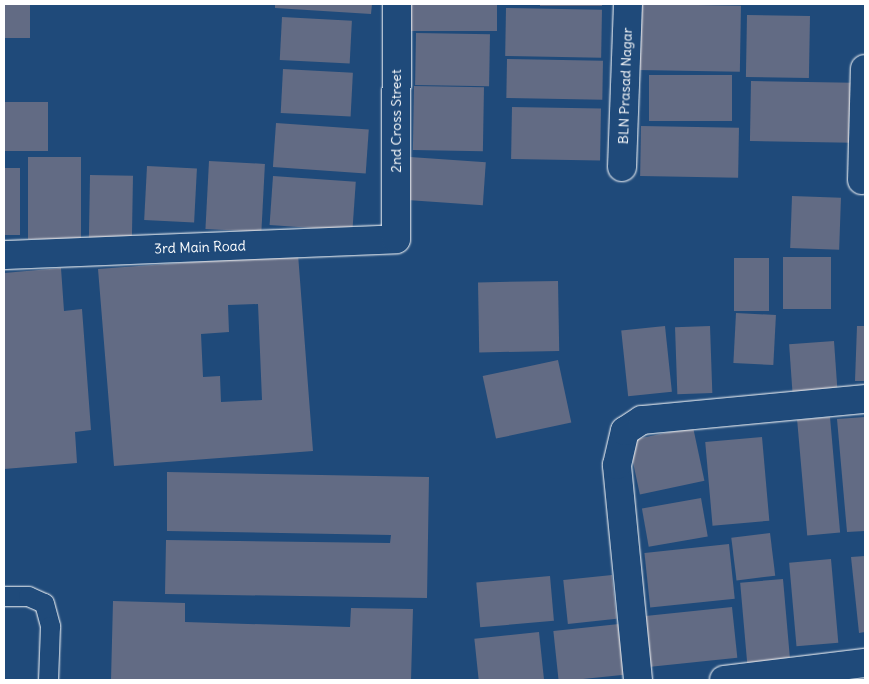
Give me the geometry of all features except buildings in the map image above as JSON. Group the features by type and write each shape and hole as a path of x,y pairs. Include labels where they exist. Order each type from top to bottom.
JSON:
{"street":[{"name":"2nd Cross Street","path":"396,239 397,4"},
{"name":"BLN Prasad Nagar","path":"622,167 628,4"},
{"path":"862,180 865,69"},
{"name":"3rd Main Road","path":"4,255 396,239"},
{"path":"638,680 617,465 625,431 642,420 865,399"},
{"path":"724,680 865,663"}],"lane":[{"path":"4,596 28,596 44,603 50,626 48,680"}]}
